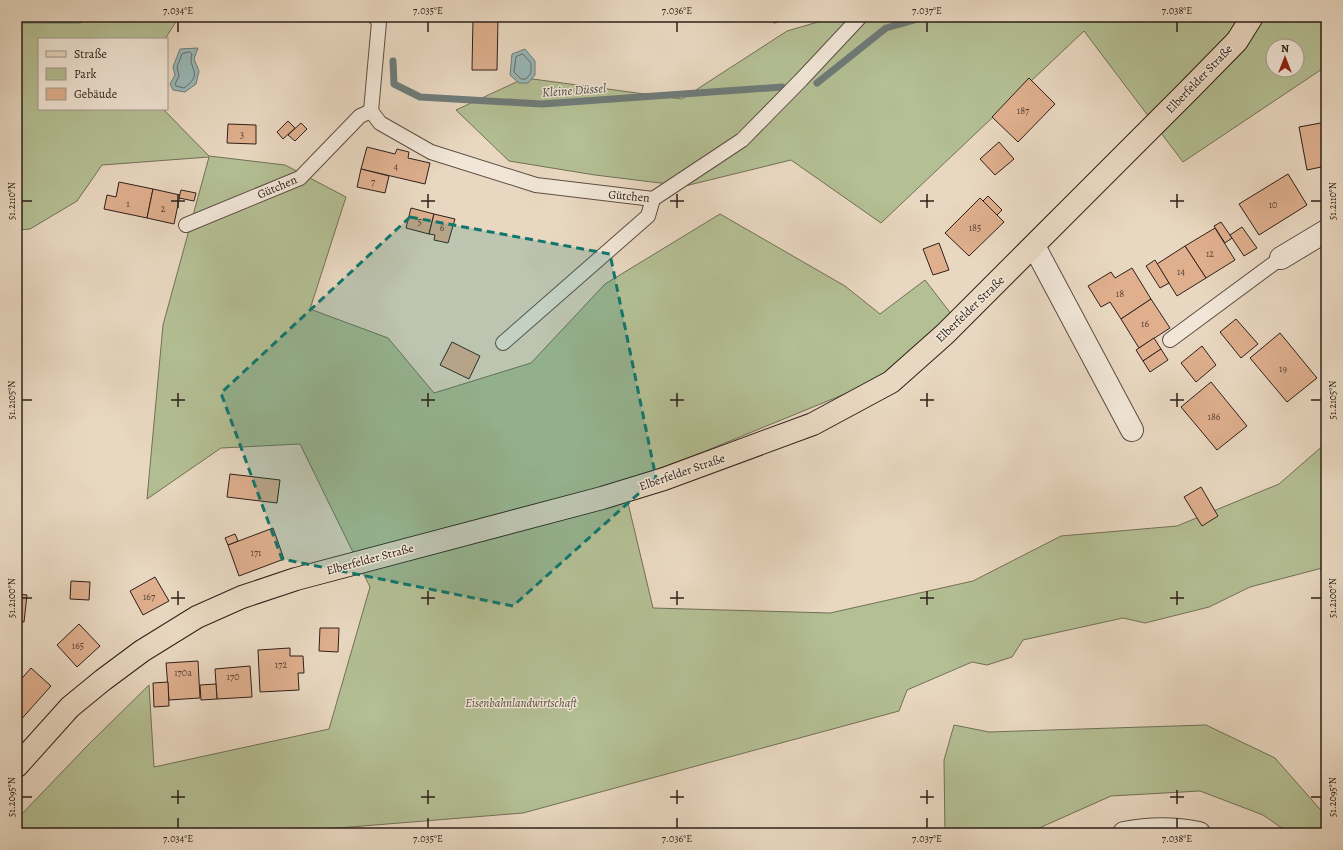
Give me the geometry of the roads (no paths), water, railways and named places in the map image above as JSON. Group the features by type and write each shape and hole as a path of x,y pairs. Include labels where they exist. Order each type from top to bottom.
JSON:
{"main road":[{"name":"Elberfelder Straße","path":"17,766 70,707 102,680 142,652 197,617 242,597 296,579 657,482 813,424 891,382 945,334 1237,41 1252,17"}],"street":[{"path":"1281,258 1326,231"},
{"path":"1034,246 1132,430"},
{"path":"1124,833 1157,828 1176,829 1199,833"}],"lane":[{"path":"371,112 379,22 375,17"},
{"name":"Gütchen","path":"186,225 300,178 360,116 371,112 380,123 431,152 536,185 653,199 742,140 860,17"},
{"path":"503,343 648,216 653,199"},
{"path":"1170,340 1281,258"}],"water":[{"path":"198,48 194,59 199,71 196,84 185,92 173,90 170,84 175,75 173,67 180,49"},
{"path":"525,49 535,61 535,75 528,83 519,83 510,75 512,54"}],"waterway":[{"name":"Kleine Düssel","path":"817,83 886,28 925,17"},
{"name":"Kleine Düssel","path":"17,20 79,20"},
{"name":"Kleine Düssel","path":"393,61 394,84 420,97 542,104 782,87"}],"park label":[{"name":"Eisenbahnlandwirtschaft","path":"521,703"}]}
